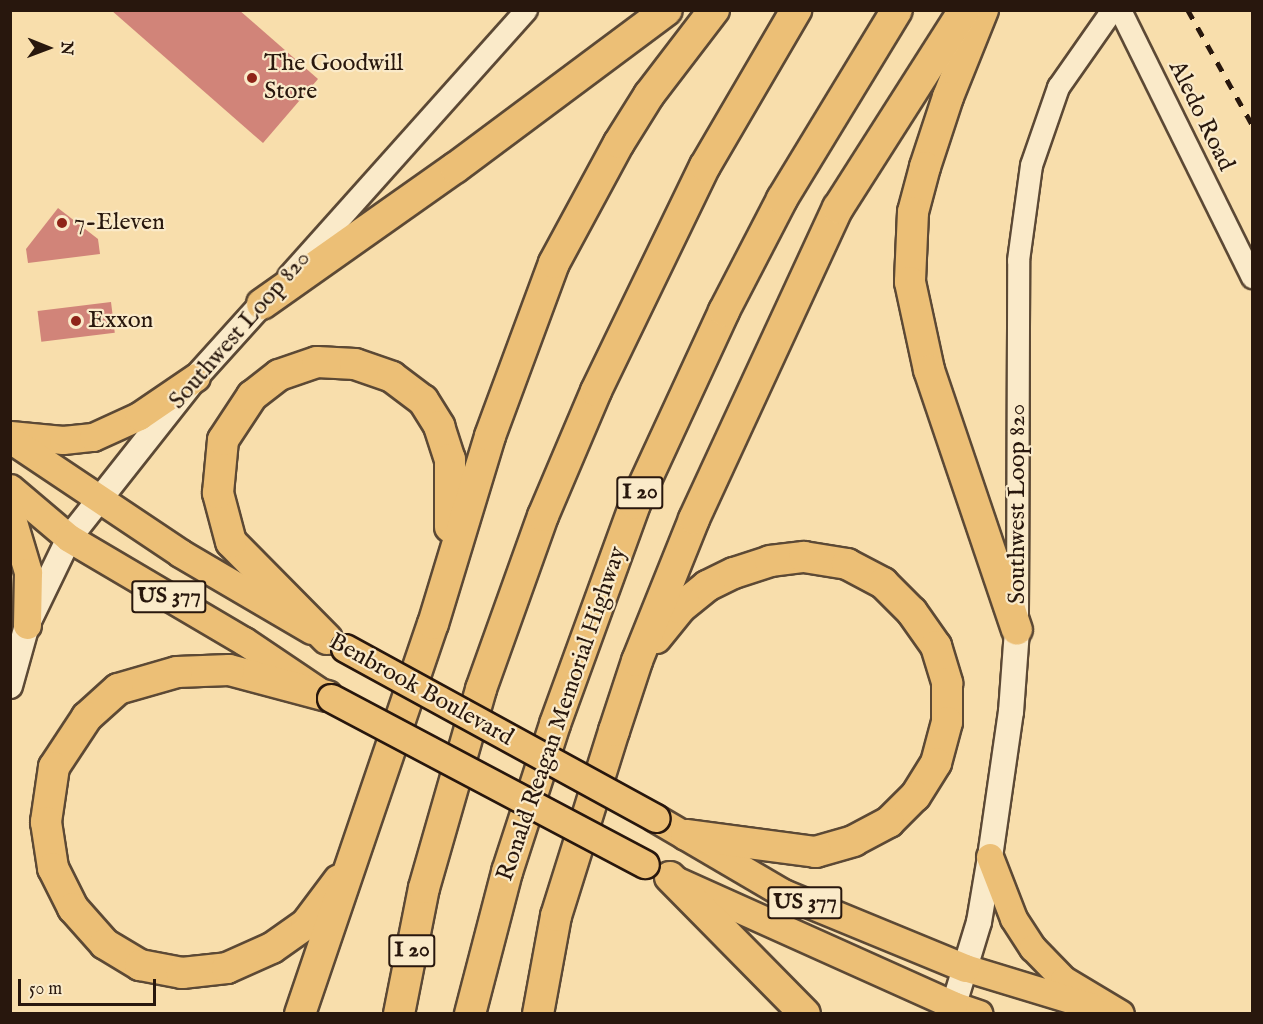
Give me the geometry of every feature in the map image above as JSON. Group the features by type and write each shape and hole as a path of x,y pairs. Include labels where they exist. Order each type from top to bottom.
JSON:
{"highway":[{"path":"262,304 465,161 667,10"},
{"path":"300,1014 353,861 490,436 554,263 631,124 714,10"},
{"name":"I 20","path":"399,1014 424,888 481,689 543,516 596,391 705,166 796,10"},
{"name":"Ronald Reagan Memorial Highway","path":"470,1014 507,872 555,724 635,504 724,310 782,200 897,10"},
{"path":"538,1014 548,950 637,661 704,498 838,208 964,10"},
{"path":"983,10 948,97 925,167 913,212 910,282 929,369 1017,630"},
{"path":"336,644 231,542 218,493 223,440 252,396 279,375 317,362 355,364 392,377 423,400 439,426 450,459 450,561"},
{"path":"10,435 63,440 93,438 139,416 196,377"},
{"name":"Benbrook Boulevard","path":"10,439 180,553 336,644 686,835 783,893 965,968"},
{"name":"Benbrook Boulevard","path":"10,488 69,538 244,641 329,697 657,871 952,1010"},
{"path":"10,512 28,572 27,625"},
{"path":"637,661 680,608 707,586 770,561 804,557 847,564 883,583 912,612 936,646 946,682 947,722 936,763 915,796 889,822 854,841 816,852 686,835"},
{"path":"329,697 229,670 177,672 145,678 118,689 87,717 54,767 48,834 53,867 73,909 105,944 140,965 182,973 227,968 272,948 306,924 353,861"},
{"path":"657,871 805,1014"},
{"path":"378,1014 400,914 424,888"},
{"path":"548,950 552,992 550,1014"}],"main road":[{"name":"Southwest Loop 820","path":"10,686 27,625 69,538 196,377 262,304"},
{"name":"Southwest Loop 820","path":"952,1010 979,922 1011,712 1017,630"},
{"path":"990,857 1014,919 1033,948 1064,980 1121,1014"},
{"name":"Benbrook Boulevard","path":"965,968 1116,1014"},
{"name":"Benbrook Boulevard","path":"952,1010 980,1014"}],"street":[{"name":"Southwest Loop 820","path":"262,304 526,10"},
{"name":"Southwest Loop 820","path":"1017,630 1018,260 1031,165 1058,87 1112,10"},
{"name":"Aledo Road","path":"1120,10 1252,277"}],"building":[{"path":"111,10 239,10 318,79 263,143"},
{"name":"7-Eleven","path":"58,208 98,239 100,254 28,263 26,249"},
{"name":"Exxon","path":"111,302 115,333 41,342 38,311"}],"railway":[{"path":"1188,10 1252,124"}],"place":[{"name":"The Goodwill Store","path":"252,78"},
{"name":"7-Eleven","path":"62,223"},
{"name":"Exxon","path":"76,321"}]}
